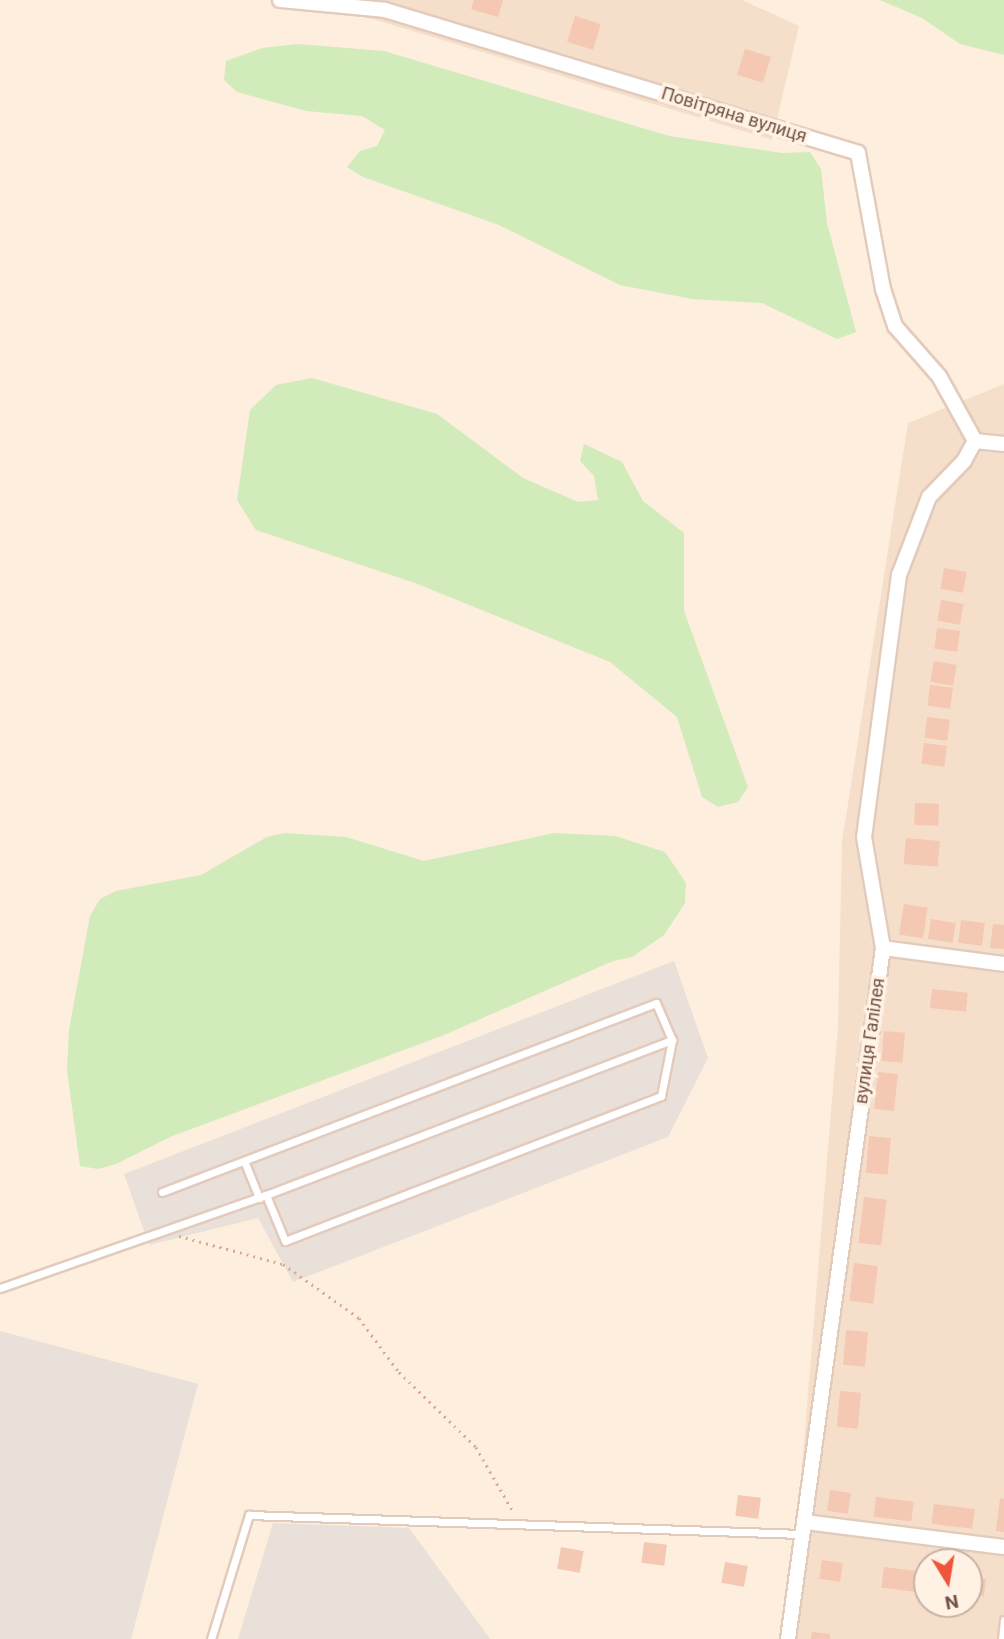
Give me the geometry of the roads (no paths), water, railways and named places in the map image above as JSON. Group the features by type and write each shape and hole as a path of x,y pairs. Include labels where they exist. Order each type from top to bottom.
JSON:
{"street":[{"name":"Повітряна вулиця","path":"280,0 385,10 858,153 883,289 895,326 939,376 975,441"},
{"path":"975,441 1004,444"},
{"name":"вулиця Галілея","path":"788,1639 883,948 864,838 899,575 929,497 964,461 975,441"},
{"path":"883,948 1004,964"},
{"path":"804,1528 1004,1546"}],"lane":[{"path":"162,1192 245,1163 656,1003 672,1040 661,1097 285,1241 245,1163"},
{"path":"0,1289 263,1197 672,1040"},
{"path":"211,1639 249,1515 804,1528"},
{"path":"1002,1639 1004,1620"}]}
